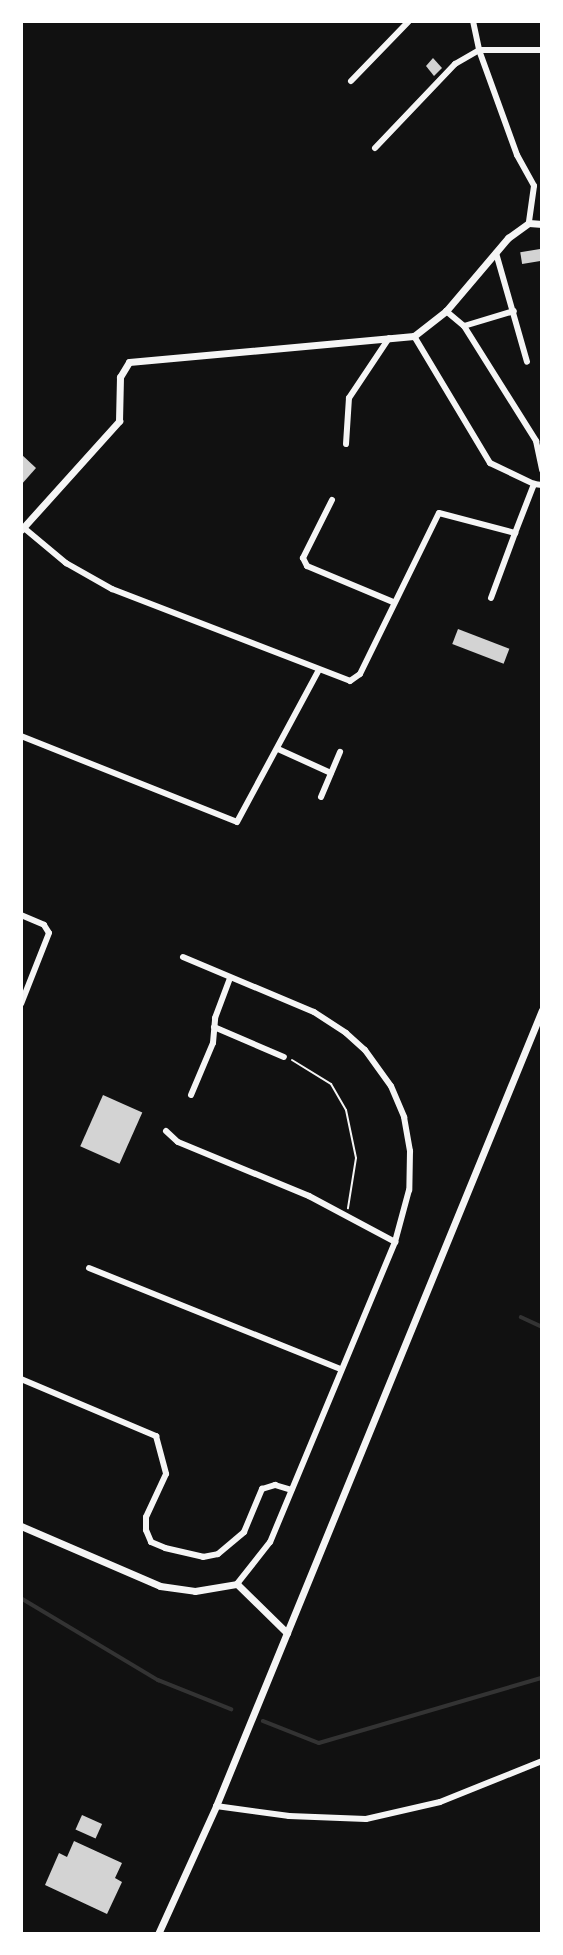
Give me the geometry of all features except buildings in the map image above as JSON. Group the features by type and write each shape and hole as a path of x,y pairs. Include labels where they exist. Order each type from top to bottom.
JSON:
{"street":[{"path":"351,81 409,21"},
{"path":"473,21 479,50 517,155 534,186 529,223 495,253 446,311 414,336 143,358 127,363 120,377 122,403 117,424 22,529 66,563 112,589 350,681 360,674 439,513 515,533"},
{"path":"375,148 455,64 479,50 542,50"},
{"path":"529,223 542,224"},
{"path":"495,253 527,362"},
{"path":"446,311 464,326 536,441 542,470"},
{"path":"464,326 514,311"},
{"path":"414,336 491,463 534,484 542,485"},
{"path":"346,444 349,398 389,338"},
{"path":"491,598 534,484"},
{"path":"332,500 303,558 307,566 393,602"},
{"path":"21,736 237,822 319,670"},
{"path":"278,749 331,773"},
{"path":"321,797 340,752"},
{"path":"21,915 44,925 49,933 21,1004"},
{"path":"21,1526 160,1586 195,1591 237,1584 270,1542 395,1242 409,1190 411,1151 399,1102 380,1068 333,1022 183,957"},
{"path":"191,1095 213,1043 214,1027 230,978"},
{"path":"158,1934 216,1805 542,1010"},
{"path":"214,1027 284,1057"},
{"path":"166,1131 178,1142 309,1196 345,1219 395,1242"},
{"path":"89,1268 340,1370"},
{"path":"21,1380 156,1436 166,1474 146,1517 146,1530 151,1542 165,1549 203,1557 218,1554 244,1532 262,1489 275,1485 291,1490"},
{"path":"237,1584 287,1633"},
{"path":"216,1805 289,1816 366,1819 440,1802 542,1761"}],"path":[{"path":"284,1057 320,1075 346,1110 356,1158 345,1219"}],"waterway":[{"path":"521,1317 542,1327"},
{"path":"21,1598 158,1680 231,1709"},
{"path":"263,1721 319,1743 542,1678"}]}
